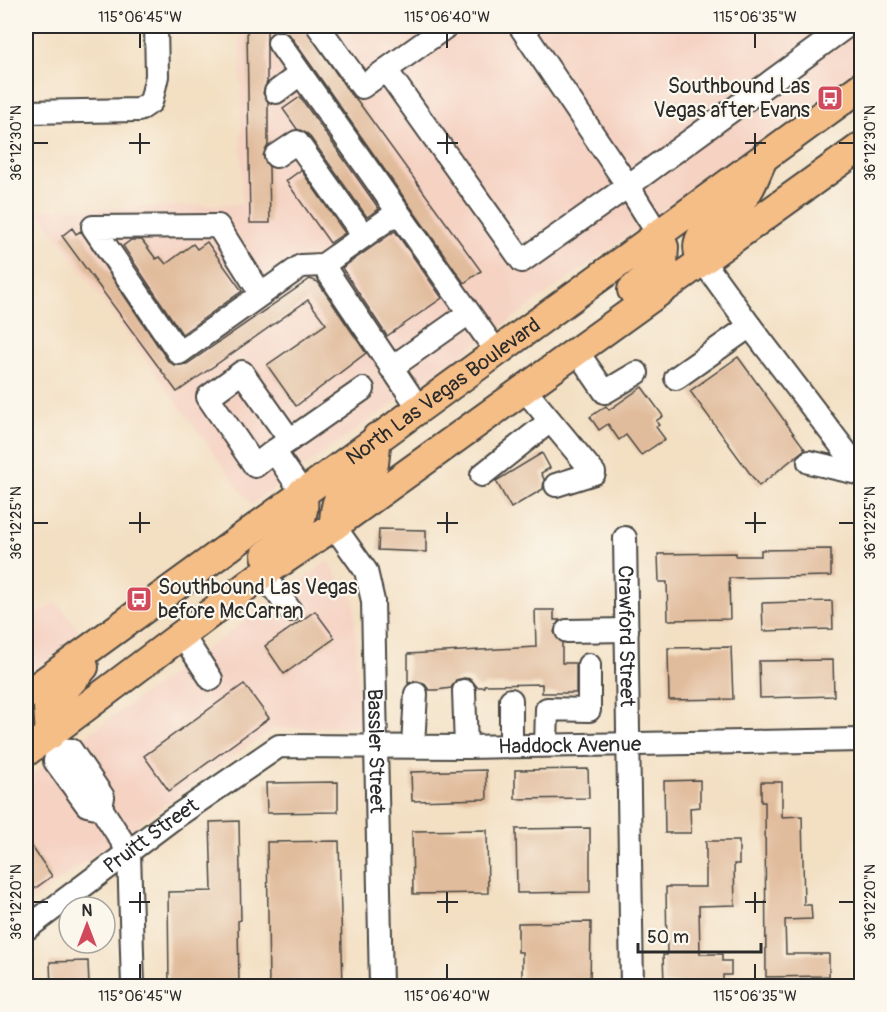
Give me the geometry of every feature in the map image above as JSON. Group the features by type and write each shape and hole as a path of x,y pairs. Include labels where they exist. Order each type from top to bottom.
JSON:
{"main road":[{"name":"North Las Vegas Boulevard","path":"26,695 91,645 861,86"},
{"path":"26,752 54,742 182,635 255,580 334,526 861,146"},
{"path":"702,260 697,250 698,239 744,198 764,157"},
{"path":"614,323 627,294 663,262 664,246 658,234"},
{"path":"334,526 334,506 338,496 374,464 378,437"},
{"path":"255,580 253,566 286,539 302,520 305,507 302,492"},
{"path":"54,742 48,708 78,676 86,663 91,645"}],"street":[{"path":"26,112 139,110 151,102 157,76 156,26"},
{"path":"318,26 362,87 447,26"},
{"path":"520,26 658,234"},
{"path":"386,70 522,261 847,26"},
{"path":"279,43 496,351"},
{"path":"276,92 300,74"},
{"path":"276,156 297,142 364,236"},
{"path":"261,294 218,226 93,226 179,353 301,266 322,265 398,212"},
{"path":"702,260 861,473"},
{"path":"322,265 418,408"},
{"path":"392,368 469,313"},
{"path":"676,378 750,326"},
{"path":"576,350 605,392 637,372"},
{"path":"302,492 282,445 363,389"},
{"path":"524,389 594,473 556,485"},
{"path":"482,475 550,421"},
{"path":"837,440 809,462 861,473"},
{"name":"Bassler Street","path":"334,526 366,572 373,601 381,987"},
{"name":"Crawford Street","path":"625,538 632,987"},
{"path":"255,580 290,610"},
{"path":"567,631 627,630"},
{"path":"182,635 211,679"},
{"path":"546,745 547,710 589,710 589,665"},
{"path":"589,689 628,688"},
{"path":"464,692 466,747"},
{"path":"413,745 416,694"},
{"path":"511,700 512,746"},
{"name":"Haddock Avenue","path":"279,746 466,747 861,740"},
{"path":"54,742 71,750 103,797 101,808 129,852 133,987"},
{"name":"Pruitt Street","path":"26,929 129,852 279,746"}],"shaded area":[{"path":"240,26 861,26 861,70 251,505 38,210 242,204"},
{"path":"328,561 354,601 360,726 272,729 26,904 26,779"},
{"path":"57,602 82,634 26,675 26,621"}],"building":[{"path":"284,26 304,26 351,95 357,100 481,271 464,283 290,35 276,28 286,28"},
{"path":"267,28 267,82 263,93 268,102 268,145 263,156 269,167 270,223 250,223 247,29"},
{"path":"300,97 379,209 367,217 308,134 297,129 283,109"},
{"path":"301,170 345,233 330,243 286,181"},
{"path":"72,228 76,234 81,231 168,361 174,365 187,364 310,279 318,282 366,353 296,406 267,365 326,324 308,300 177,392 62,236"},
{"path":"395,231 442,298 387,336 342,268"},
{"path":"131,240 142,240 156,259 160,257 166,264 193,244 197,249 207,242 242,291 182,334 123,246"},
{"path":"738,357 805,449 759,486 690,391"},
{"path":"642,387 663,416 656,421 659,425 656,427 665,439 641,455 626,435 619,440 608,424 599,430 590,417 606,406 609,410"},
{"path":"542,453 550,468 541,473 544,479 543,489 511,508 496,481"},
{"path":"379,529 426,530 426,552 378,550"},
{"path":"831,549 831,576 729,578 730,619 668,620 667,582 659,582 658,554 736,553 736,556 761,556 761,550"},
{"path":"832,601 833,629 763,631 762,603"},
{"path":"535,610 554,610 554,620 559,620 554,632 562,643 562,663 576,663 576,693 542,693 542,684 477,687 471,679 464,678 456,680 451,688 437,690 429,690 424,683 417,681 408,683 408,654 536,647"},
{"path":"315,611 335,638 284,674 265,646"},
{"path":"731,647 733,699 669,700 668,648"},
{"path":"833,660 834,696 760,698 759,661"},
{"path":"244,684 269,718 169,791 144,756"},
{"path":"588,769 589,798 515,799 515,770"},
{"path":"486,770 487,799 412,801 411,772"},
{"path":"700,780 700,807 690,808 691,833 665,833 664,781"},
{"path":"338,782 338,812 267,813 266,783"},
{"path":"761,782 782,782 782,817 802,816 804,905 811,905 812,919 785,920 786,954 829,954 829,976 766,977 765,802 761,802"},
{"path":"239,821 241,920 238,921 239,987 169,987 168,892 212,891 210,822"},
{"path":"590,828 590,892 517,893 516,829"},
{"path":"487,830 488,893 413,894 412,831"},
{"path":"26,838 52,876 26,895"},
{"path":"339,841 343,987 269,987 267,842"},
{"path":"706,841 739,841 739,864 734,864 735,905 699,906 700,954 722,954 722,961 731,961 731,975 723,975 723,983 664,984 663,955 667,955 666,887 706,887"},
{"path":"591,922 590,987 522,987 522,952 518,952 518,923"},
{"path":"88,961 89,987 51,987 50,962"}],"place":[{"name":"Southbound Las Vegas after Evans","path":"830,98"},
{"name":"Southbound Las Vegas before McCarran","path":"139,599"}]}
